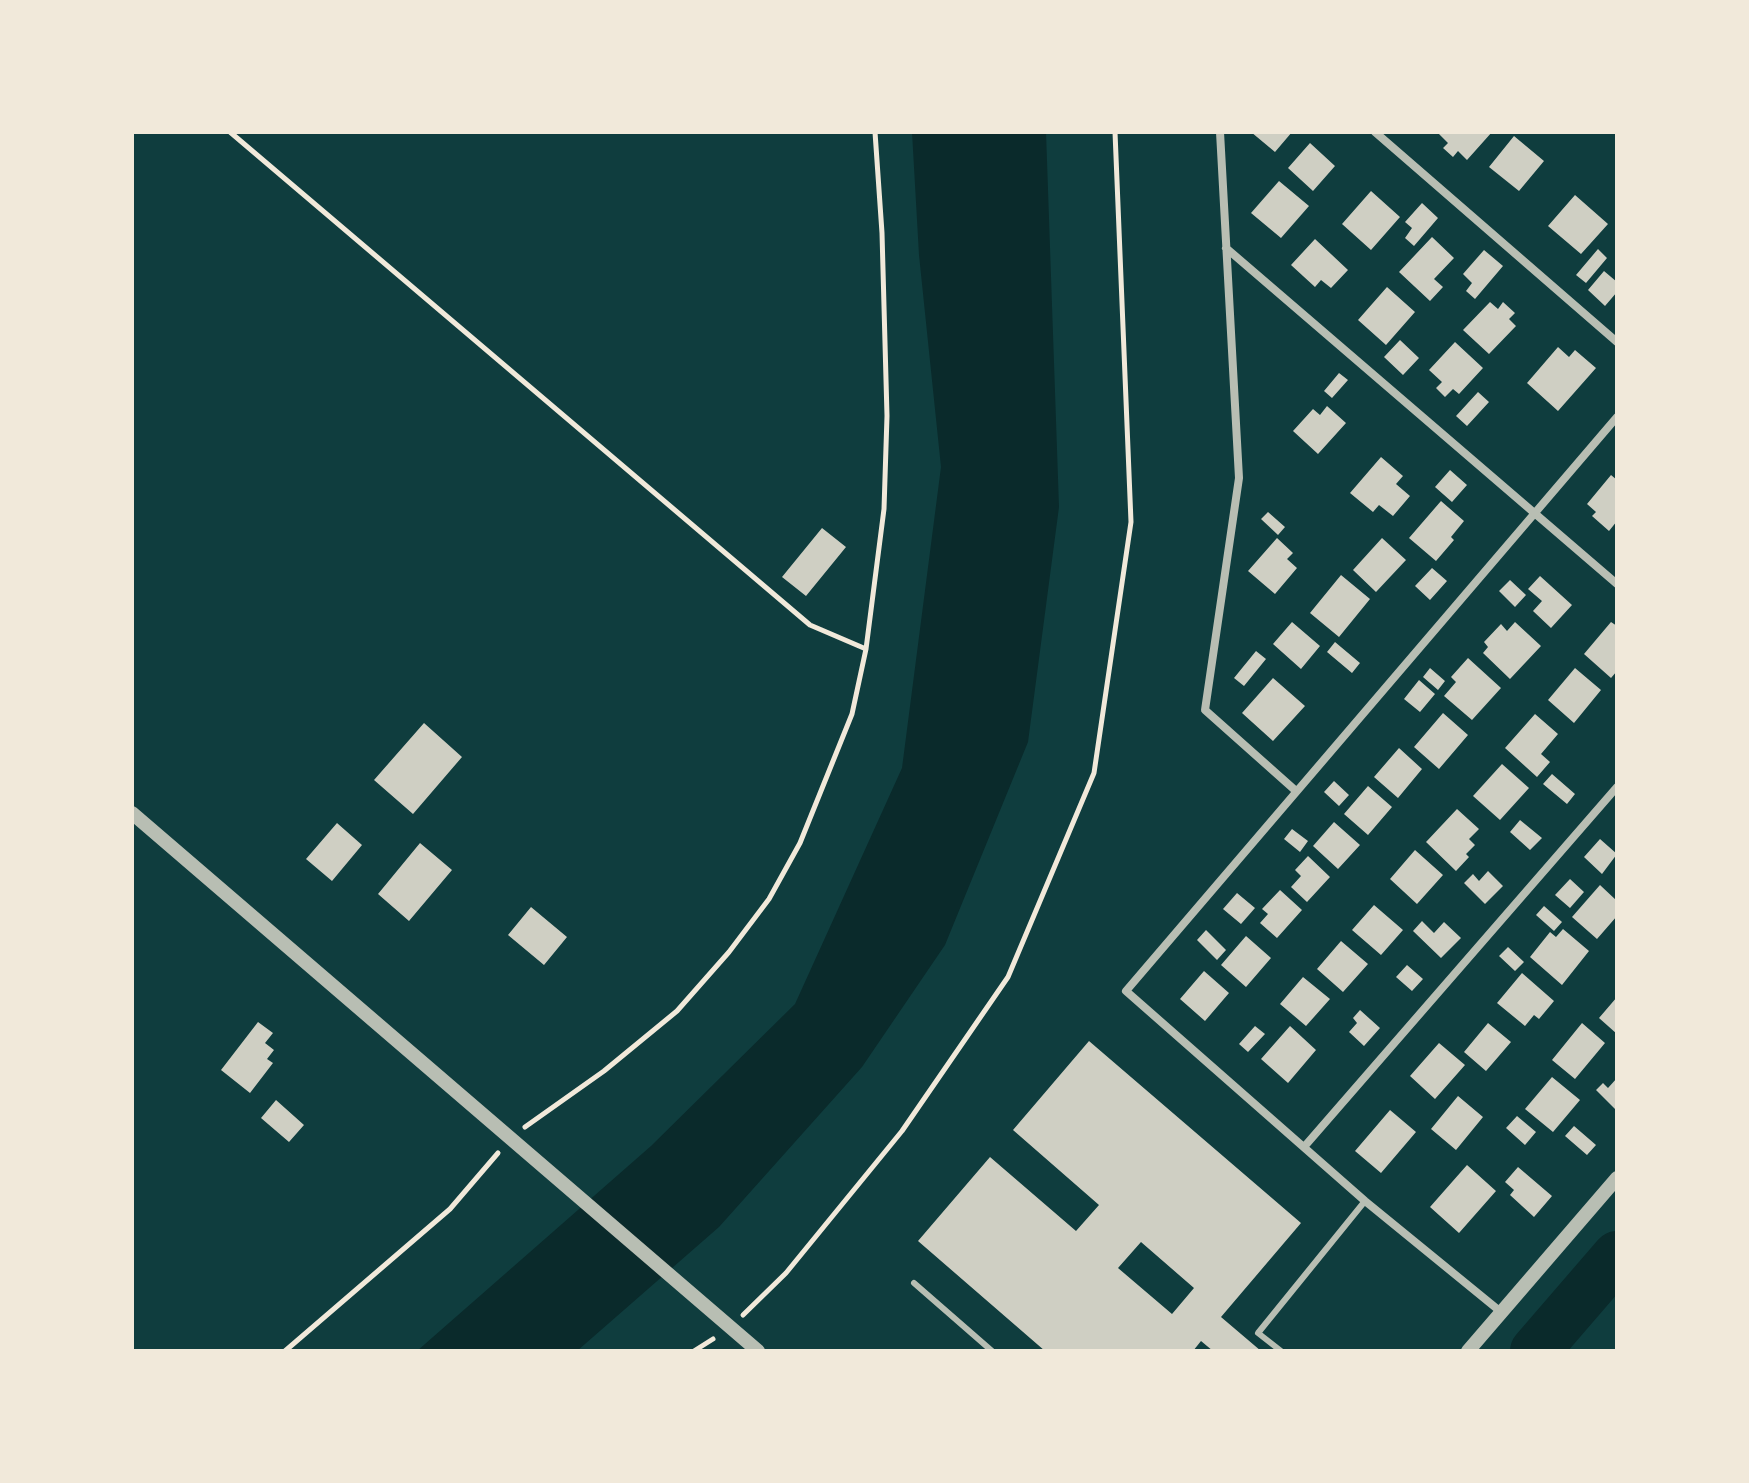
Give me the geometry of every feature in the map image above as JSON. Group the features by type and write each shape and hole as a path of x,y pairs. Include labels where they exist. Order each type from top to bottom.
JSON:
{"street":[{"path":"1220,132 1239,478 1205,710 1296,791"},
{"path":"1375,132 1617,342"},
{"path":"1226,248 1617,584"},
{"path":"1501,1312 1365,1201 1126,991 1617,417"},
{"path":"1304,1147 1617,787"},
{"path":"132,813 758,1351"},
{"path":"1468,1351 1617,1178"}],"lane":[{"path":"1281,1351 1258,1333 1365,1201"},
{"path":"914,1283 992,1351"}],"path":[{"path":"230,132 810,625 866,649"},
{"path":"285,1351 450,1209 514,1141 677,1011 729,952 769,899 800,843 852,714 866,649 884,509 887,416 882,233 875,132"},
{"path":"694,1351 786,1273 902,1131 1008,977 1094,773 1131,522 1115,132"}],"water":[{"path":"912,132 1046,132 1059,507 1028,742 945,945 862,1067 719,1227 577,1351 417,1351 651,1146 795,1004 902,768 941,467 919,255"}],"building":[{"path":"1251,132 1292,132 1275,152"},
{"path":"1492,132 1467,160 1458,151 1453,157 1443,148 1448,143 1439,134"},
{"path":"1514,136 1544,161 1519,191 1489,167"},
{"path":"1310,143 1335,166 1313,191 1288,168"},
{"path":"1279,181 1309,206 1281,238 1251,213"},
{"path":"1371,191 1400,217 1371,250 1342,224"},
{"path":"1575,195 1608,224 1581,254 1548,226"},
{"path":"1422,203 1438,218 1414,246 1405,238 1412,228 1405,222"},
{"path":"1432,237 1454,258 1434,279 1443,287 1430,301 1399,272"},
{"path":"1315,239 1348,270 1331,288 1321,280 1315,287 1291,265"},
{"path":"1598,249 1607,258 1586,283 1576,275"},
{"path":"1484,250 1503,266 1475,299 1466,291 1472,283 1463,274"},
{"path":"1604,271 1617,282 1617,292 1605,306 1588,290"},
{"path":"1387,287 1415,312 1386,345 1358,320"},
{"path":"1490,302 1498,309 1503,302 1515,313 1509,319 1516,326 1489,354 1463,330"},
{"path":"1400,340 1419,358 1403,375 1384,357"},
{"path":"1455,342 1483,368 1459,394 1453,389 1445,397 1436,388 1442,382 1429,370"},
{"path":"1558,347 1569,357 1575,350 1596,368 1558,411 1527,383"},
{"path":"1339,373 1348,380 1332,398 1324,391"},
{"path":"1478,392 1489,402 1467,426 1456,416"},
{"path":"1327,406 1346,423 1318,454 1293,431 1313,409 1320,415"},
{"path":"1381,457 1403,476 1396,484 1410,496 1393,516 1379,505 1373,512 1350,493"},
{"path":"1450,470 1467,485 1452,502 1435,487"},
{"path":"1611,475 1617,480 1617,521 1609,531 1592,516 1596,512 1587,504"},
{"path":"1441,501 1464,521 1451,537 1454,540 1436,561 1409,538"},
{"path":"1268,512 1285,527 1278,535 1261,519"},
{"path":"822,528 846,547 806,596 782,577"},
{"path":"1277,538 1293,553 1287,559 1297,568 1275,594 1248,571"},
{"path":"1382,538 1406,560 1376,592 1353,570"},
{"path":"1432,568 1447,581 1430,600 1415,586"},
{"path":"1341,575 1370,599 1339,637 1310,613"},
{"path":"1540,576 1572,605 1551,628 1533,611 1542,601 1528,589"},
{"path":"1510,580 1526,595 1515,607 1499,591"},
{"path":"1292,622 1320,646 1301,669 1273,644"},
{"path":"1515,622 1541,646 1510,679 1483,653 1488,647 1484,642 1501,624 1507,631"},
{"path":"1611,622 1617,626 1617,671 1611,678 1584,654"},
{"path":"1335,642 1360,663 1352,673 1327,652"},
{"path":"1256,651 1266,659 1244,686 1234,678"},
{"path":"1468,658 1501,688 1472,720 1444,696 1456,682 1451,677"},
{"path":"1430,668 1445,681 1438,690 1423,677"},
{"path":"1575,668 1601,690 1574,723 1548,700"},
{"path":"1273,678 1305,706 1273,741 1242,713"},
{"path":"1419,680 1435,694 1420,712 1404,699"},
{"path":"1443,713 1468,735 1439,769 1414,747"},
{"path":"1535,714 1558,734 1541,754 1550,762 1537,777 1505,748"},
{"path":"424,723 462,757 413,814 374,780"},
{"path":"1399,748 1422,769 1398,798 1374,777"},
{"path":"1502,764 1529,788 1500,820 1473,796"},
{"path":"1552,774 1575,794 1567,804 1543,784"},
{"path":"1334,781 1349,795 1339,806 1324,792"},
{"path":"1368,786 1392,807 1368,835 1344,814"},
{"path":"1457,809 1479,829 1469,839 1475,845 1466,854 1469,857 1456,871 1426,842"},
{"path":"1520,820 1542,838 1530,850 1510,832"},
{"path":"1334,822 1360,845 1338,869 1313,846"},
{"path":"337,823 362,845 332,881 306,859"},
{"path":"1292,829 1308,841 1300,852 1284,839"},
{"path":"1600,839 1617,854 1602,874 1584,857"},
{"path":"420,843 452,870 409,921 378,894"},
{"path":"1415,850 1443,875 1417,904 1390,879"},
{"path":"1308,856 1330,877 1307,902 1291,887 1301,876 1295,870"},
{"path":"1488,871 1503,886 1485,904 1464,883 1473,874 1479,881"},
{"path":"1570,879 1584,892 1570,908 1555,895"},
{"path":"1600,885 1617,901 1617,916 1597,939 1572,917"},
{"path":"1280,890 1302,910 1277,938 1260,923 1268,914 1262,909"},
{"path":"1237,893 1255,908 1241,924 1223,909"},
{"path":"1374,905 1403,930 1381,955 1352,930"},
{"path":"1544,906 1562,922 1554,931 1536,915"},
{"path":"531,907 567,937 544,965 508,935"},
{"path":"1422,921 1434,933 1444,922 1461,938 1441,958 1413,931"},
{"path":"1563,929 1589,951 1562,985 1530,957 1550,932 1556,937"},
{"path":"1206,930 1226,950 1217,960 1197,940"},
{"path":"1246,936 1271,958 1246,987 1221,965"},
{"path":"1341,941 1368,964 1343,992 1317,969"},
{"path":"1508,947 1524,962 1515,971 1499,956"},
{"path":"1407,965 1423,979 1412,991 1396,977"},
{"path":"1204,971 1229,993 1205,1021 1180,999"},
{"path":"1522,973 1554,1001 1539,1019 1534,1015 1525,1026 1497,1003"},
{"path":"1303,977 1330,999 1306,1026 1280,1004"},
{"path":"1617,997 1617,1034 1599,1018"},
{"path":"1360,1010 1380,1028 1364,1046 1349,1032 1357,1023 1353,1018"},
{"path":"258,1022 273,1033 265,1043 274,1050 267,1059 273,1063 250,1093 221,1070"},
{"path":"1488,1023 1511,1042 1486,1071 1464,1052"},
{"path":"1582,1023 1605,1043 1575,1079 1552,1060"},
{"path":"1255,1026 1265,1034 1248,1052 1239,1044"},
{"path":"1290,1026 1316,1050 1288,1083 1261,1059"},
{"path":"1089,1041 1301,1223 1221,1317 1261,1351 1213,1351 1201,1341 1193,1351 1045,1351 918,1241 990,1157 1076,1231 1099,1205 1013,1130","holes":["1141,1242 1194,1288 1172,1314 1118,1268"]},
{"path":"1439,1043 1465,1065 1435,1099 1410,1076"},
{"path":"1552,1077 1580,1100 1553,1132 1525,1109"},
{"path":"1617,1078 1617,1111 1596,1090 1603,1083 1608,1088"},
{"path":"1458,1096 1483,1117 1456,1150 1431,1129"},
{"path":"276,1100 304,1125 289,1142 261,1118"},
{"path":"1390,1110 1416,1132 1381,1173 1355,1151"},
{"path":"1517,1116 1536,1132 1525,1145 1506,1128"},
{"path":"1574,1126 1596,1145 1587,1155 1565,1136"},
{"path":"1467,1165 1496,1191 1459,1233 1430,1207"},
{"path":"1518,1167 1552,1196 1534,1217 1510,1195 1514,1190 1505,1182"}],"waterway":[{"path":"1535,1351 1617,1256"}]}
